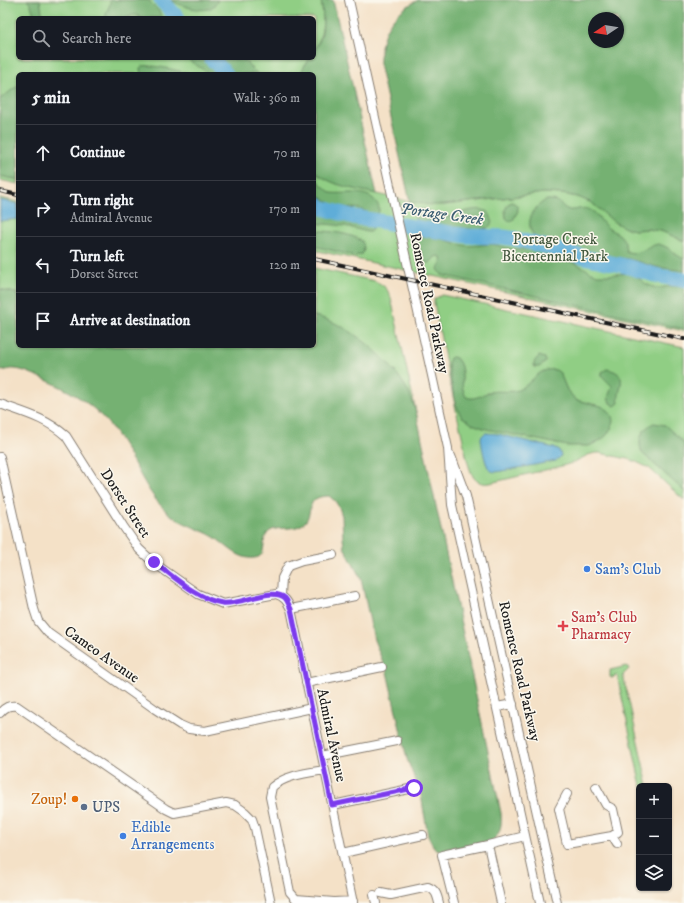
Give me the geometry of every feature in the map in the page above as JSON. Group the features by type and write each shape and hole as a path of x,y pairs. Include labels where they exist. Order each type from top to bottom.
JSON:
{"street":[{"name":"Romence Road Parkway","path":"349,0 448,448 466,496 558,903"},
{"name":"Dorset Street","path":"0,404 44,420 66,436 123,526 139,548 154,562 198,594 223,604 269,594 283,597"},
{"name":"Romence Road Parkway","path":"448,448 452,505 540,903"},
{"name":"Cameo Avenue","path":"0,457 34,609 38,621 48,634 155,709 189,730 205,731 312,708"},
{"path":"283,597 282,578 288,566 302,561 333,555"},
{"path":"291,609 355,596"},
{"name":"Admiral Avenue","path":"283,597 291,609 353,902"},
{"path":"306,683 382,668"},
{"path":"497,707 513,704"},
{"path":"0,712 3,708 10,705 17,706 166,809 174,813 226,802 235,805 245,812 252,819 255,828 271,903"},
{"path":"322,756 397,741"},
{"path":"325,770 290,777 277,782 272,787 270,797 290,892 296,899 353,902"},
{"path":"332,805 414,788"},
{"path":"567,794 559,809 567,844 612,836 618,832 613,809 606,805 596,788"},
{"path":"343,853 423,835"},
{"path":"454,903 442,855 525,836"},
{"path":"612,836 616,844"},
{"path":"488,845 501,903"},
{"path":"377,897 428,887 435,891 439,903"}],"green space":[{"path":"0,0 321,0 323,13 322,26 320,38 316,47 316,16 16,16 16,60 308,60 301,72 16,72 16,184 0,180"},
{"path":"27,0 40,0 43,16 34,16 31,5"},
{"path":"110,0 148,0 159,11 161,16 106,16 110,5"},
{"path":"169,0 218,0 214,6 209,9 202,10"},
{"path":"321,0 333,0 377,194 336,184 316,172 316,72 301,72 308,60 316,60 316,48 323,28"},
{"path":"418,0 684,0 684,241 661,231 625,228 614,222 592,203 578,197 562,194 544,193 444,205 410,202 380,68 381,46 384,36 387,28 399,13"},
{"path":"190,60 207,60 217,72 206,72"},
{"path":"218,60 245,60 256,72 229,72"},
{"path":"142,66 159,67 182,72 141,72 140,68"},
{"path":"16,87 16,180 0,176 0,99"},
{"name":"Portage Creek Bicentennial Park","path":"316,173 327,180 342,185 426,204 444,205 544,193 562,194 578,197 592,203 635,230 648,229 661,231 684,241 684,331 316,250"},
{"path":"316,180 331,193 355,193 367,195 377,203 379,211 378,214 373,215 360,209 335,206 316,194"},
{"path":"0,198 16,202 16,293 0,289"},
{"path":"547,200 556,201 569,210 583,208 591,210 606,226 622,237 625,242 626,251 630,253 638,252 658,244 666,247 684,259 684,271 656,267 629,259 593,254 535,237 531,232 530,227 531,216 538,206"},
{"path":"512,202 517,205 518,211 513,220 509,221 506,218 505,210 508,204"},
{"path":"421,209 445,217 471,210 483,210 488,212 492,222 488,228 477,230 425,223 417,221 415,218 415,212"},
{"path":"316,212 331,217 369,225 372,227 372,230 367,232 345,226 316,223"},
{"path":"316,230 339,233 362,241 364,248 363,252 362,254 355,256 316,246"},
{"path":"424,236 443,239 468,246 492,244 513,249 531,249 560,261 569,261 577,264 597,275 628,273 634,274 646,284 653,287 684,287 684,329 442,275 438,269 442,262 441,257 435,257 430,263 426,263 424,259 418,243 419,238"},
{"path":"316,268 375,281 387,290 391,298 417,416 408,392 394,370 316,316"},
{"path":"0,289 16,293 16,348 316,348 316,317 341,326 369,345 393,369 402,381 409,393 417,416 501,813 500,828 492,841 444,852 436,850 428,836 421,795 407,759 387,672 374,640 361,579 344,547 342,516 335,501 329,496 316,499 313,502 303,524 294,528 274,529 270,531 265,537 263,552 261,555 254,558 243,557 214,537 183,523 166,511 145,484 112,428 84,401 31,373 13,369 0,371"},
{"path":"442,295 684,347 684,500 649,468 632,460 600,453 588,455 562,466 490,483 481,483 477,481 470,470 467,459 434,303 434,299"},
{"path":"539,356 545,358 546,362 539,367 535,367 534,362"},
{"path":"450,358 456,358 461,367 463,387 466,397 478,397 497,391 518,390 528,384 540,373 544,371 556,370 560,373 567,390 576,400 601,406 608,410 613,421 611,429 606,436 589,446 567,446 486,429 472,424 461,416 455,402 448,364"},
{"path":"607,369 615,371 621,378 619,403 615,406 610,403 608,398 612,386 602,376 602,372"},
{"path":"654,423 665,425 684,443 684,491 642,453 640,444 641,435 646,428"},
{"path":"627,666 629,669 623,675 647,783 640,783 617,675 612,678 610,677 610,670"}],"water":[{"path":"0,200 16,204 16,219 0,221"},
{"path":"485,433 498,434 554,448 559,450 561,456 556,461 496,472 490,470 486,464 481,437"}],"waterway":[{"name":"Portage Creek","path":"161,0 176,16"},
{"name":"Portage Creek","path":"213,60 224,72"},
{"name":"Portage Creek","path":"316,203 323,208 354,217 467,236 503,237 516,239 588,258 626,266 658,276 684,280"}],"railway":[{"path":"0,191 16,195"},
{"path":"316,259 684,339"}],"place":[{"name":"Sam's Club","path":"587,569"},
{"name":"Sam's Club Pharmacy","path":"563,626"},
{"name":"Zoup!","path":"75,799"},
{"name":"UPS","path":"84,807"},
{"name":"Edible Arrangements","path":"123,836"}],"route":[{"path":"154,562 198,594 215,602 223,604 230,603 269,594 276,594 285,598 291,609 332,805 414,788"}]}
